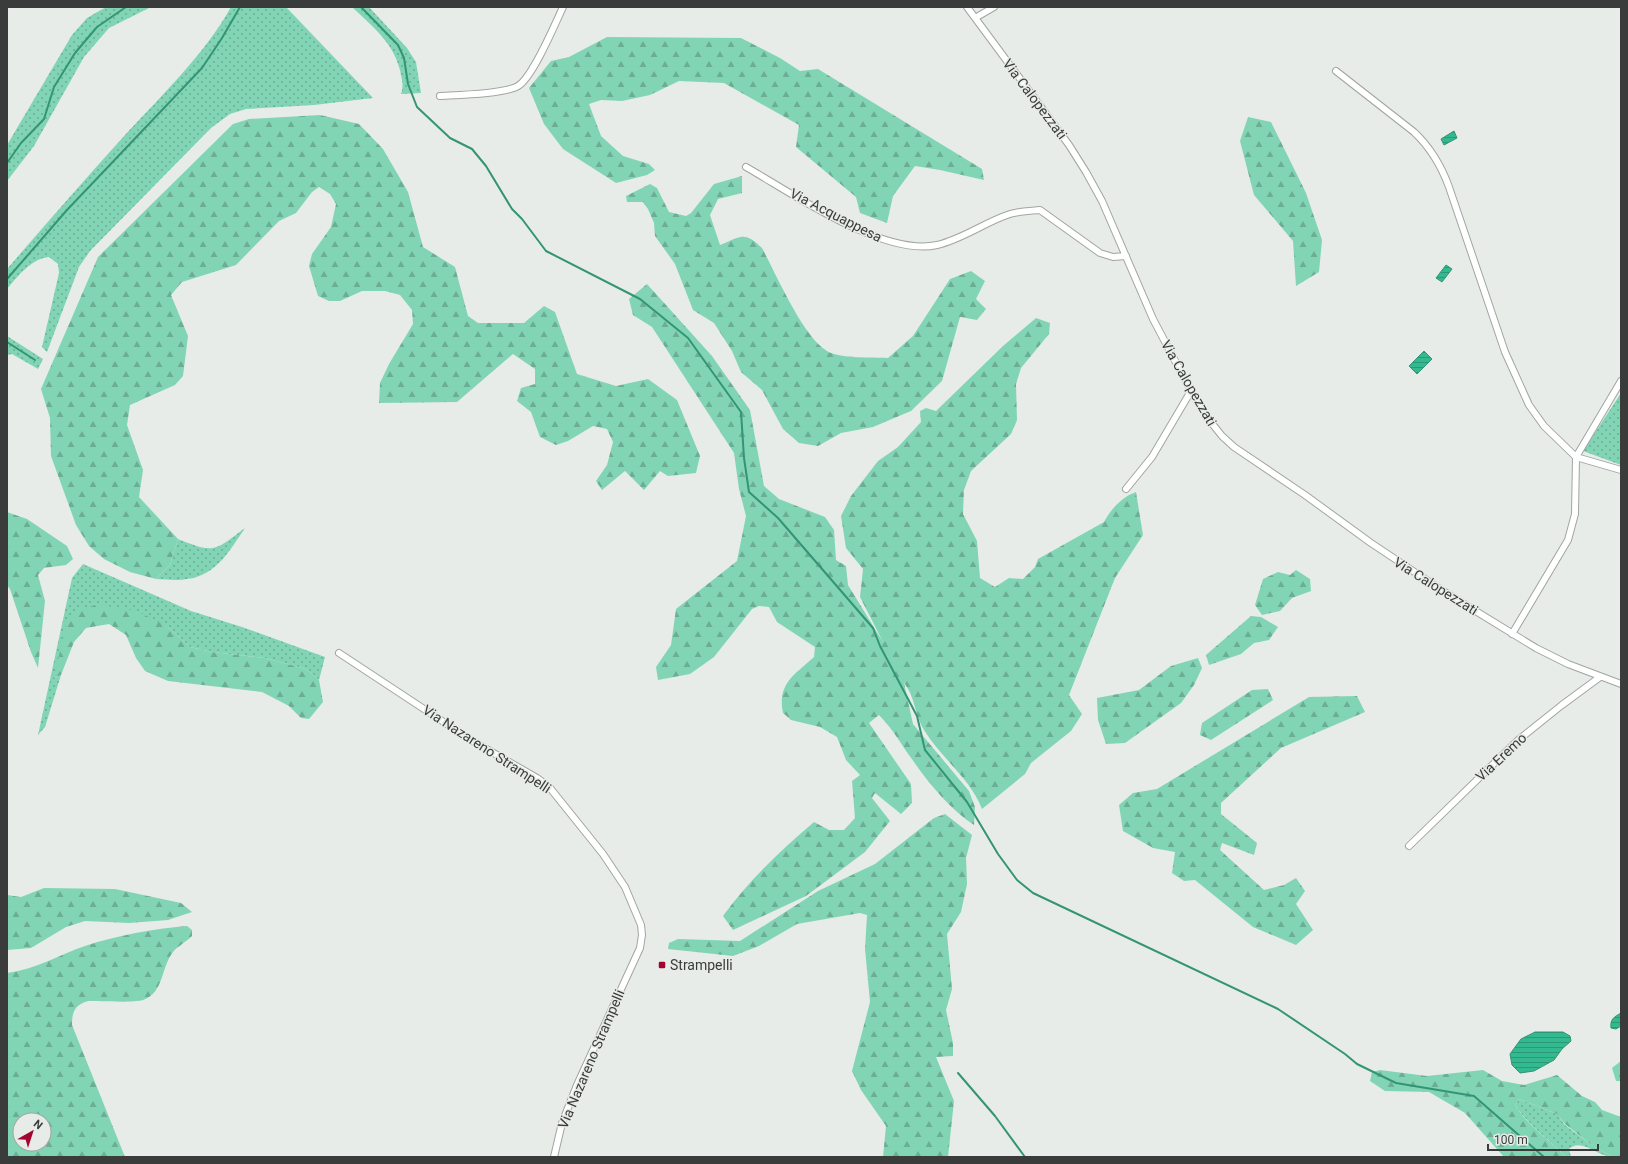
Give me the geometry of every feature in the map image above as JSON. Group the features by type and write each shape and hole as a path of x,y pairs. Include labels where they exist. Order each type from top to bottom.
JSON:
{"street":[{"path":"440,96 500,90 518,86 534,67 563,7"},
{"name":"Via Calopezzati","path":"967,7 1082,165 1102,201 1153,319 1191,391 1213,426 1234,447 1305,495 1403,566 1512,634 1555,658 1621,684"},
{"path":"975,18 994,7"},
{"path":"1336,71 1414,132 1425,143 1437,160 1449,187 1500,340 1517,383 1535,416 1576,457 1621,470"},
{"name":"Via Acquappesa","path":"746,167 853,227 871,235 900,244 917,246 937,244 949,241 1011,214 1040,210 1100,252 1113,257 1126,256"},
{"path":"1512,634 1562,553 1571,533 1575,514 1576,457 1621,381"},
{"path":"1126,489 1152,457 1191,391"},
{"name":"Via Nazareno Strampelli","path":"338,653 479,745 548,786 603,854 619,878 632,902 642,930 640,948 577,1085 562,1123 554,1157"},
{"name":"Via Eremo","path":"1409,846 1517,741 1600,677"}],"green space":[{"path":"106,7 151,7 109,28 84,57 34,146 7,181 7,145 72,35 87,18"},
{"path":"231,7 286,7 373,98 314,105 246,109 230,114 211,128 90,251 79,267 47,352 42,347 59,273 58,264 49,257 43,258 25,269 7,289 7,269 110,152 182,74 208,42"},
{"path":"352,7 369,7 407,48 416,62 421,93 401,94 403,85 400,70 392,51 381,35"},
{"path":"607,37 741,38 780,58 800,71 818,69 982,169 984,180 915,166 893,196 887,223 860,213 856,197 796,147 799,125 724,83 679,81 650,95 622,101 601,100 589,104 601,136 623,156 649,164 655,170 647,175 616,183 563,149 544,124 529,88 551,61 569,57"},
{"path":"320,115 359,124 383,149 408,192 423,247 455,267 468,316 478,323 524,323 544,306 555,312 577,374 616,386 648,379 677,400 700,456 696,473 668,476 660,471 644,490 625,471 602,490 596,481 607,465 613,442 607,429 593,426 568,441 556,445 540,437 531,412 517,401 521,388 535,384 535,369 513,354 457,402 379,403 380,383 389,364 413,324 412,310 400,295 385,291 362,291 340,301 329,301 318,296 309,266 312,254 331,227 336,204 330,194 319,187 312,192 296,213 279,221 236,265 182,282 171,295 188,336 183,376 175,385 130,405 127,425 143,470 139,497 178,539 170,565 156,579 130,572 104,559 89,546 76,525 51,456 50,418 41,389 98,257 233,124 249,119"},
{"path":"1248,117 1271,122 1306,193 1322,240 1319,272 1296,286 1293,241 1254,195 1240,141"},
{"path":"742,176 742,193 718,199 710,215 720,245 742,237 746,237 756,242 762,248 782,288 809,333 818,344 833,354 856,357 888,358 913,336 950,279 971,271 985,281 976,299 986,309 977,320 960,317 942,381 911,411 873,427 841,433 818,446 799,443 783,429 762,390 741,372 732,351 714,323 693,310 675,264 655,236 654,223 648,209 643,202 627,202 626,196 650,184 657,188 669,212 686,216 691,213 714,184"},
{"path":"647,284 712,356 750,410 764,486 779,499 825,517 834,530 836,560 846,566 848,585 883,642 860,597 863,569 846,548 841,516 851,496 878,461 898,447 921,422 920,411 926,408 936,411 1003,346 1036,318 1050,323 1049,334 1021,368 1016,384 1017,420 1011,434 971,471 964,490 963,514 977,541 980,578 995,587 1009,578 1023,579 1035,567 1038,559 1104,522 1117,504 1136,492 1143,535 1115,578 1069,695 1082,714 1071,731 1031,763 1025,774 982,809 977,798 963,778 924,730 908,688 904,683 913,724 969,791 975,807 974,825 949,805 934,788 879,715 869,723 911,784 912,803 901,814 875,793 872,798 890,821 865,852 806,896 733,930 723,916 754,878 789,844 814,822 829,830 844,830 855,818 852,781 860,775 846,760 837,737 820,727 791,720 783,713 782,695 785,687 794,675 814,657 815,647 777,622 769,607 759,606 752,609 714,657 690,674 658,680 656,667 671,645 676,609 737,561 746,516 739,489 734,453 652,327 633,315 629,299"},
{"path":"7,336 43,359 38,369 12,354 7,355"},
{"path":"1621,393 1621,465 1583,451"},
{"path":"7,512 27,519 67,546 73,559 66,565 44,568 38,575 45,601 38,668 31,652 10,589 7,585"},
{"path":"245,528 228,553 221,561 206,573 197,577 183,580 156,579 170,565 178,539 200,547 214,548 227,542"},
{"path":"83,564 191,611 242,627 325,657 319,680 306,669 265,658 212,652 190,647 168,627 80,608 55,678 61,675 45,727 38,735 72,578"},
{"path":"1296,570 1310,579 1311,591 1292,598 1280,611 1262,615 1255,605 1263,579 1278,572 1290,575"},
{"path":"101,605 137,611 168,627 190,647 212,652 265,658 306,669 319,680 323,702 309,719 301,718 289,706 262,692 168,681 145,671 136,658 126,635 109,624 86,628 74,642 61,675 54,678 66,624 80,608"},
{"path":"1251,616 1261,617 1278,627 1269,640 1254,643 1241,654 1209,665 1206,655"},
{"path":"1198,658 1202,668 1194,685 1181,703 1125,743 1106,744 1098,720 1097,698 1139,690 1171,666"},
{"path":"1268,689 1273,700 1211,740 1200,735 1202,723 1252,690"},
{"path":"1357,696 1365,712 1281,748 1221,803 1221,814 1257,843 1254,855 1222,843 1220,850 1264,890 1284,885 1296,878 1305,891 1296,904 1313,930 1296,945 1253,927 1195,880 1184,881 1172,873 1175,852 1153,848 1123,831 1119,805 1133,793 1157,789 1309,697"},
{"path":"945,814 972,835 966,858 967,884 961,912 947,934 952,989 946,1010 953,1043 953,1056 936,1057 954,1101 948,1157 883,1157 886,1126 861,1090 852,1071 870,1002 865,949 867,915 860,913 797,924 759,946 733,956 668,949 669,943 678,939 740,941 818,891 875,864 934,818"},
{"path":"44,888 115,889 181,903 192,912 168,920 129,923 85,921 66,927 31,948 7,950 7,895 21,897"},
{"path":"187,926 192,930 192,936 173,952 166,965 159,986 150,997 139,1001 88,1001 80,1004 75,1009 72,1025 125,1157 7,1157 7,973 37,966 97,942 148,931"},
{"path":"1621,1061 1621,1081 1616,1081 1612,1068"},
{"path":"1380,1070 1427,1076 1483,1070 1502,1081 1524,1085 1557,1075 1582,1096 1595,1102 1602,1110 1621,1117 1621,1157 1613,1157 1593,1146 1565,1124 1557,1114 1519,1099 1515,1105 1520,1113 1566,1157 1504,1157 1465,1113 1429,1092 1385,1091 1370,1081 1372,1072"},
{"path":"1519,1099 1557,1114 1565,1125 1593,1146 1613,1157 1579,1145 1569,1149 1571,1157 1566,1157 1521,1113 1515,1105"}],"shaded area":[{"path":"1454,131 1457,138 1444,145 1441,139"},
{"path":"1446,265 1452,269 1442,282 1436,278"},
{"path":"1424,351 1432,359 1417,374 1409,366"},
{"path":"1621,1013 1621,1026 1616,1029 1611,1028 1611,1022 1613,1019"},
{"path":"1535,1032 1563,1032 1570,1036 1571,1041 1562,1049 1554,1060 1534,1071 1520,1073 1512,1065 1510,1054 1521,1039"}],"waterway":[{"path":"7,163 21,143 44,119 54,87 75,53 97,27 126,7"},
{"path":"7,279 67,210 202,68 240,7"},
{"path":"361,7 398,45 404,58 408,84 417,107 450,138 472,149 486,166 512,209 522,219 546,251 640,299 688,338 741,412 744,458 749,492 778,518 873,628 880,646 917,716 925,750 967,802 998,854 1017,880 1033,893 1278,1009 1345,1054 1357,1064 1396,1083 1474,1096 1544,1157"},
{"path":"7,342 35,360"},
{"path":"958,1073 995,1116 1025,1157"}],"place":[{"name":"Strampelli","path":"662,965"}]}
